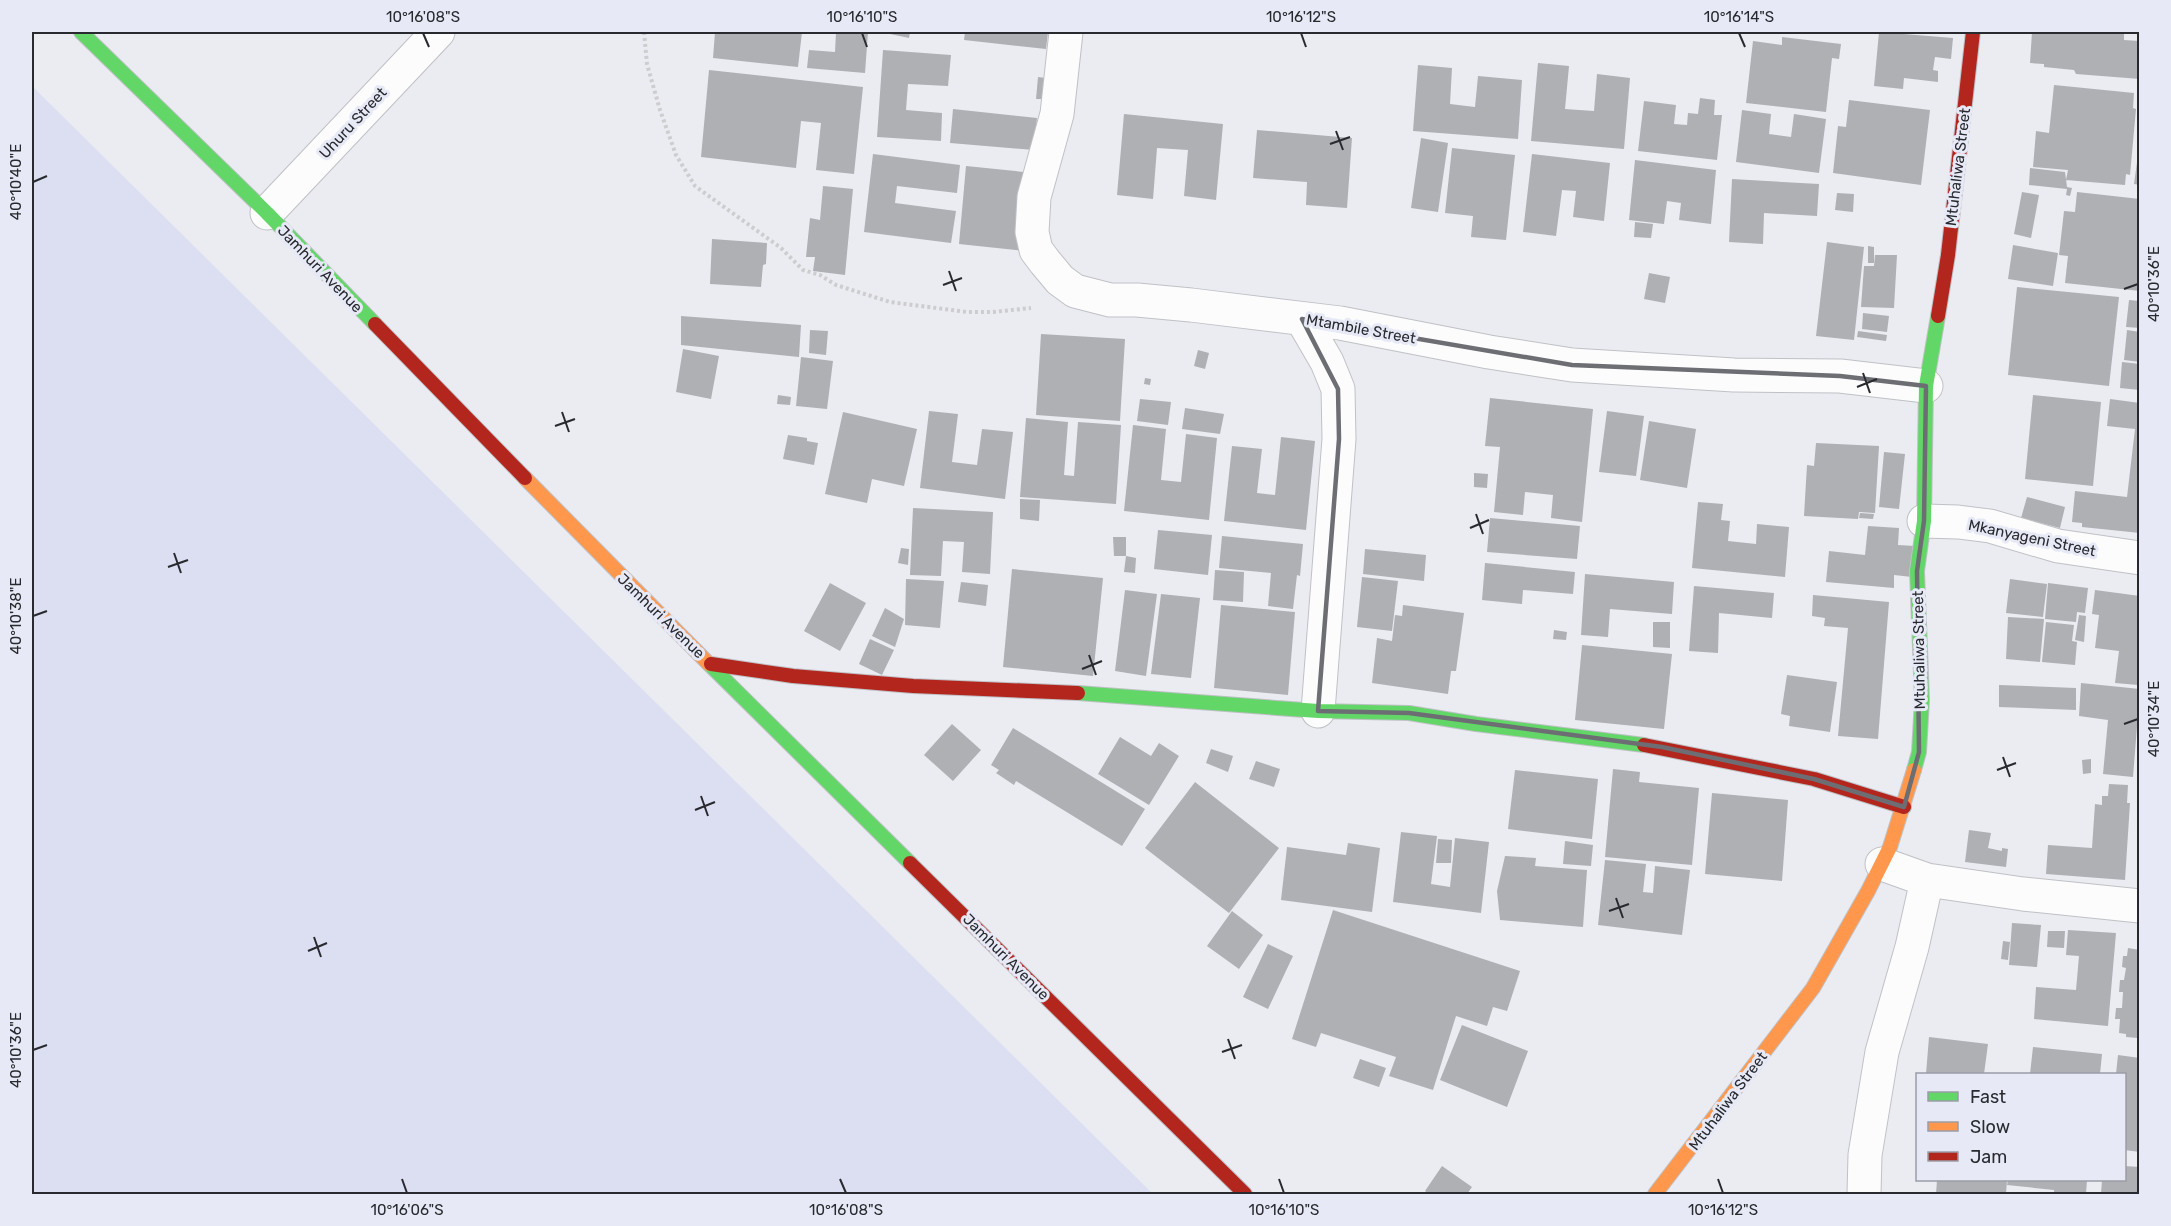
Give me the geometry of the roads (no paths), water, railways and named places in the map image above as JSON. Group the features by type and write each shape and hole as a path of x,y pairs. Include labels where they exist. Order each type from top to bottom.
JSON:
{"street":[{"name":"Jamhuri Avenue","path":"81,32 267,213 519,474 1245,1194"},
{"name":"Uhuru Street","path":"267,213 438,32"},
{"name":"Mtambile Street","path":"1066,32 1057,114 1034,197 1032,232 1036,250 1060,280 1075,291 1110,300 1170,303 1340,323 1490,352 1572,365 1734,375 1840,376 1926,386"},
{"name":"Mtuhaliwa Street","path":"1655,1194 1813,988 1882,864 1904,807 1919,752 1922,700 1917,571 1924,521 1926,386 1948,255 1973,32"},
{"path":"1302,318 1328,362 1338,389 1340,439 1318,711"},
{"name":"Mkanyageni Street","path":"1924,521 1990,526 2058,546 2139,558"},
{"path":"711,664 793,676 913,686 1120,694 1318,711 1409,713 1476,724 1662,747 1814,779 1904,807"},
{"path":"1882,864 1927,880 2023,894 2139,906"},
{"path":"1864,1194 1865,1155 1882,1052 1912,947 1927,880"}]}
